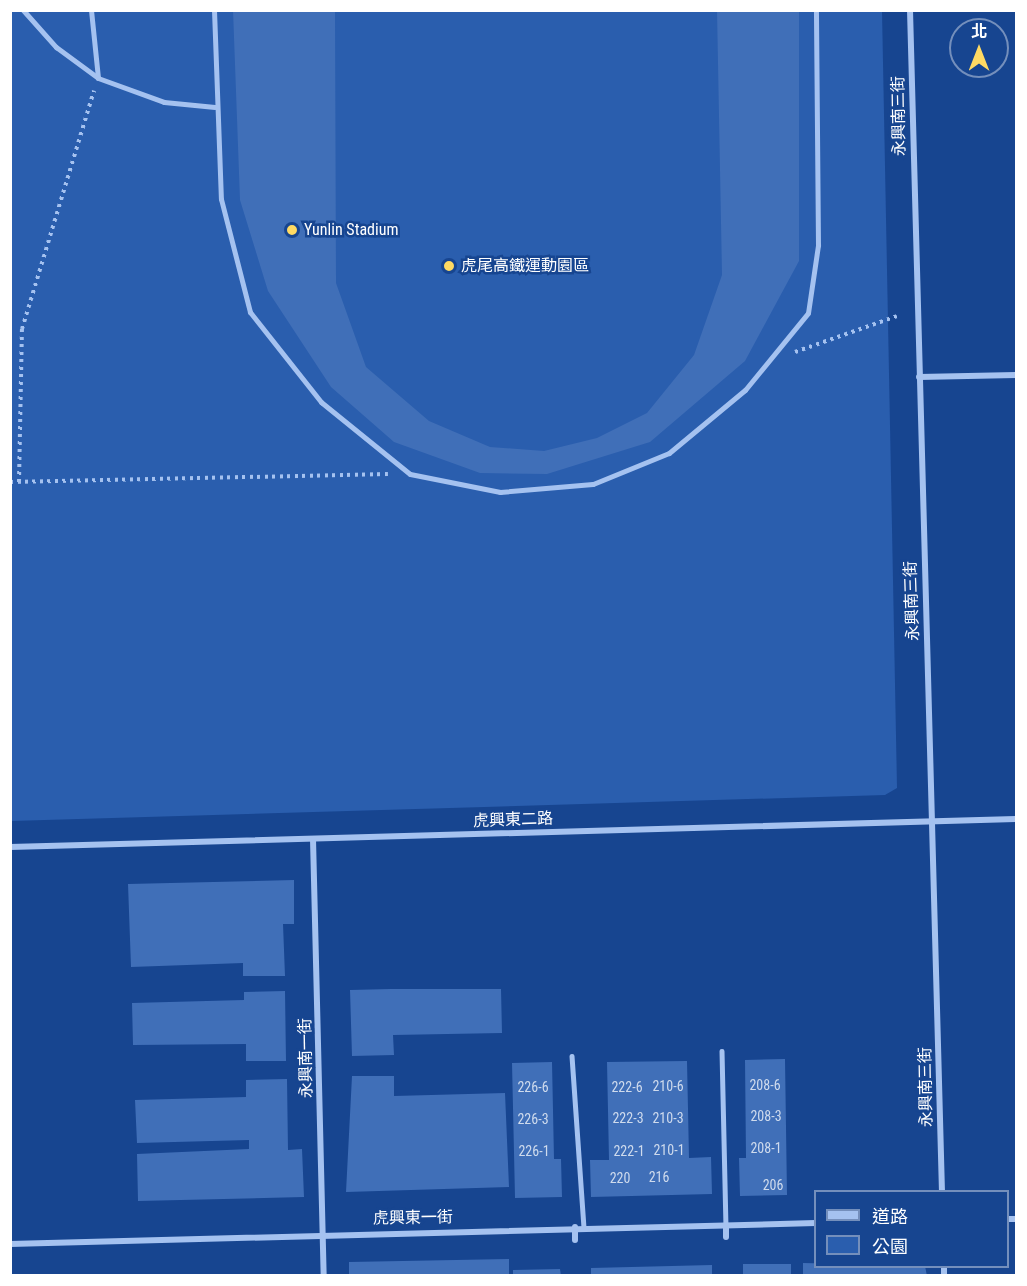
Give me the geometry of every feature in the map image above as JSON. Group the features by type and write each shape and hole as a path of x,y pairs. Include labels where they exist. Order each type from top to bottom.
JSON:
{"street":[{"path":"23,10 56,47 98,78 164,102 215,106"},
{"path":"91,10 98,78"},
{"path":"214,10 215,106 221,199 250,312 321,402 410,474 500,492 592,484 669,453 772,360 808,313 818,244 816,10"},
{"name":"永興南三街","path":"910,10 942,1190"},
{"path":"919,377 1017,375"},
{"name":"虎興東二路","path":"10,847 1017,819"},
{"name":"永興南一街","path":"313,839 324,1275"},
{"name":"虎興東一街","path":"10,1244 575,1227 814,1223"},
{"path":"726,1225 726,1237"},
{"path":"575,1227 575,1240"}],"lane":[{"path":"722,1051 726,1225"},
{"path":"572,1056 584,1227"}],"path":[{"path":"19,482 22,329 98,78"},
{"path":"772,360 897,316"},
{"path":"10,482 410,474"}],"green space":[{"name":"虎尾高鐵運動園區","path":"10,11 882,11 897,788 885,795 11,821"}],"building":[{"name":"Yunlin Stadium","path":"233,10 335,10 336,283 366,367 429,421 490,447 544,451 597,438 647,413 694,355 722,275 717,10 799,10 799,261 745,361 650,442 547,474 480,473 394,442 331,387 268,291 240,200"},
{"path":"294,880 294,924 283,924 285,976 243,976 243,963 131,967 128,884"},
{"path":"501,989 502,1033 393,1035 394,1055 352,1056 350,990"},
{"path":"285,991 286,1061 246,1061 246,1044 133,1045 132,1003 244,1000 244,992"},
{"path":"785,1059 787,1195 740,1196 739,1158 746,1158 745,1060"},
{"path":"687,1061 689,1158 711,1157 712,1194 591,1197 590,1160 609,1160 607,1062"},
{"path":"552,1062 554,1159 561,1159 562,1197 515,1198 512,1063"},
{"path":"352,1076 394,1076 394,1096 505,1093 509,1187 346,1192"},
{"path":"287,1079 288,1150 302,1149 304,1197 138,1201 137,1154 249,1149 249,1140 137,1143 135,1100 246,1097 246,1080"},
{"path":"509,1259 509,1276 349,1276 349,1262"},
{"path":"803,1263 814,1263 814,1268 925,1268 927,1276 803,1276"},
{"path":"743,1264 791,1264 791,1276 743,1276"},
{"path":"712,1265 712,1276 591,1276 591,1268"},
{"path":"560,1269 561,1276 513,1276 513,1270"}],"place":[{"name":"Yunlin Stadium","path":"292,230"},
{"name":"虎尾高鐵運動園區","path":"449,266"}]}
